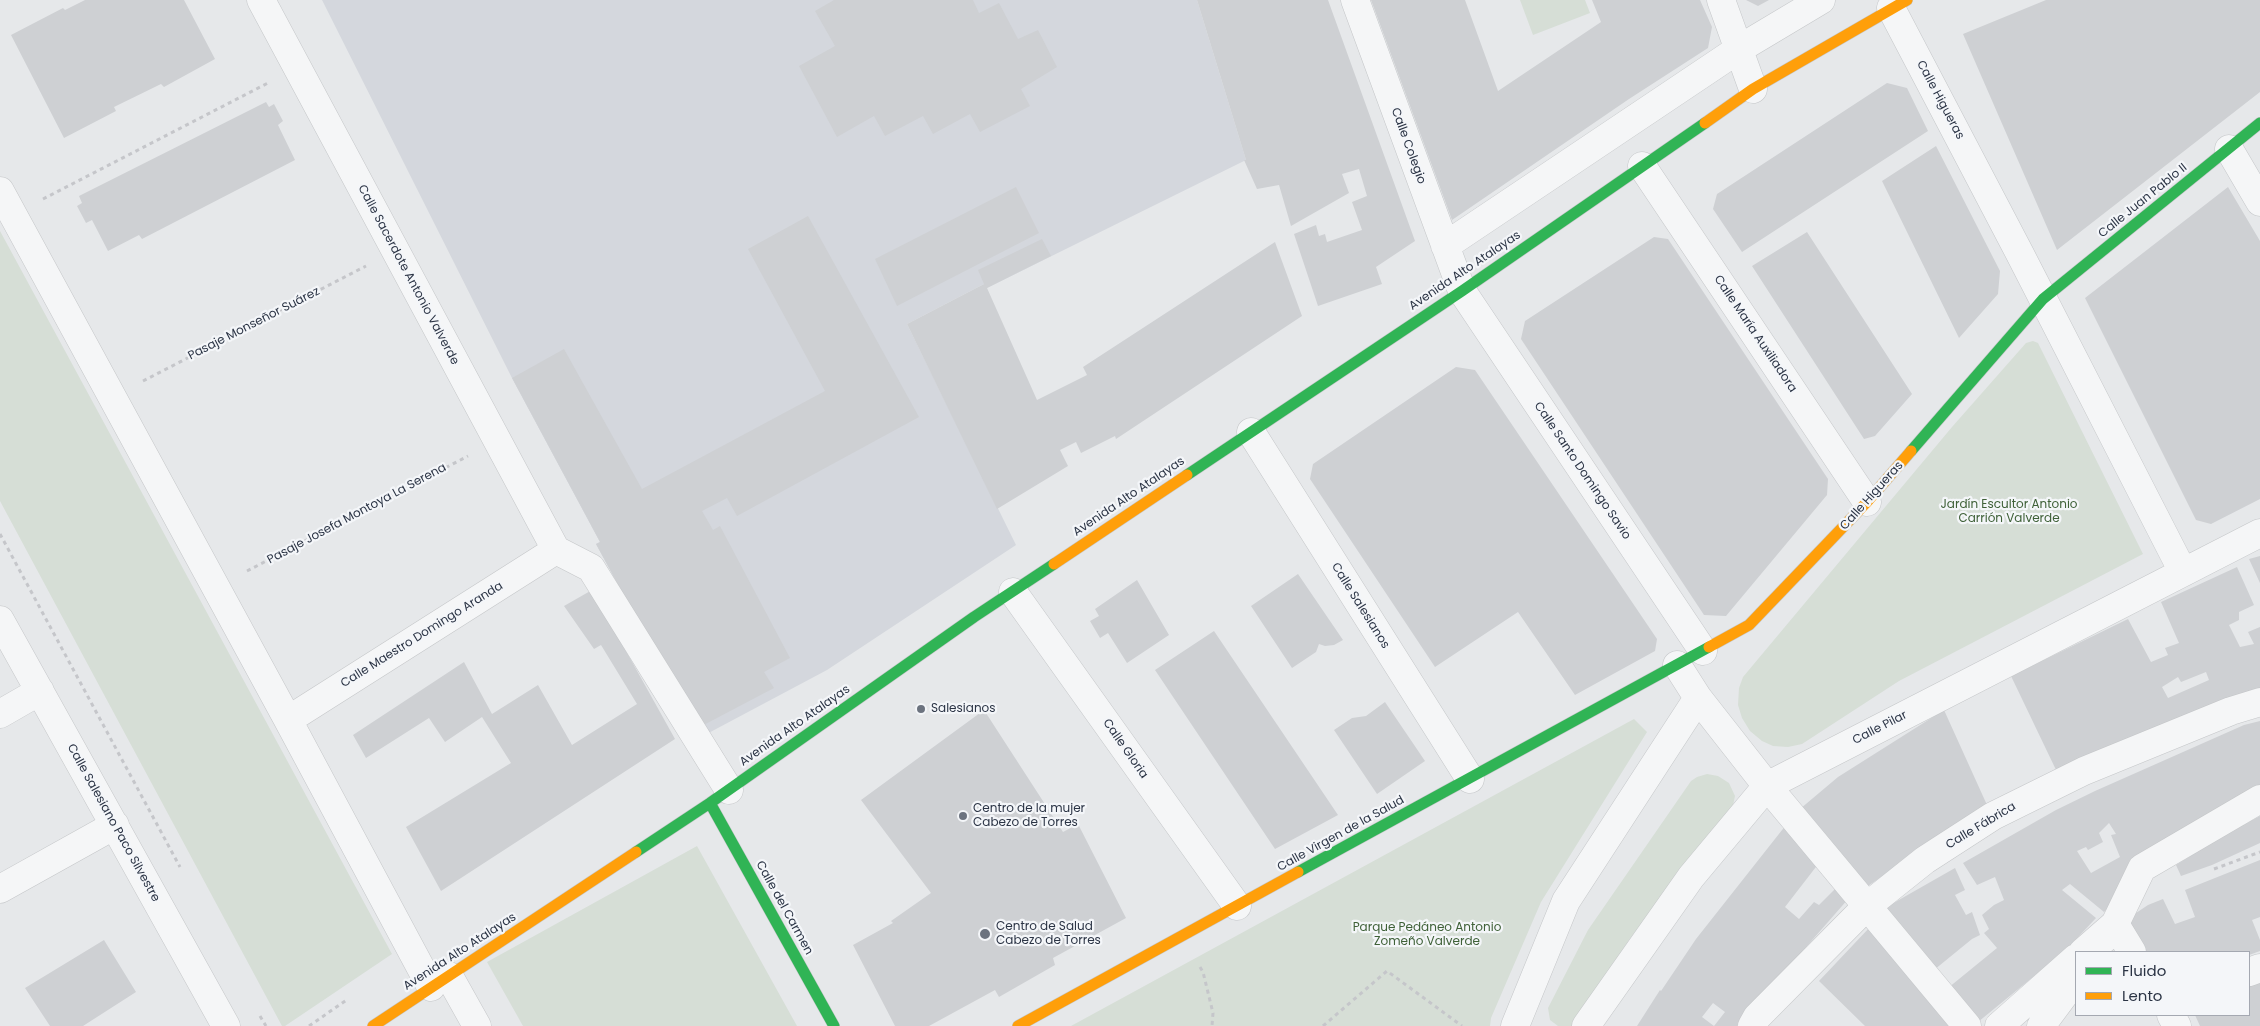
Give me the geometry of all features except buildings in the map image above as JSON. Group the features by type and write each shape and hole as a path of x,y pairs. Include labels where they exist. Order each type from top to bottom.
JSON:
{"street":[{"name":"Calle Sacerdote Antonio Valverde","path":"261,0 556,550"},
{"name":"Calle Colegio","path":"1355,0 1462,291"},
{"path":"1721,0 1753,89"},
{"path":"1445,246 1739,49 1821,0"},
{"name":"Avenida Alto Atalayas","path":"373,1026 719,797 1013,592 1462,291 1753,89 1899,4"},
{"name":"Calle Higueras","path":"1899,4 2043,299 2183,572"},
{"name":"Calle Juan Pablo II","path":"2043,299 2260,123"},
{"path":"2229,149 2260,202"},
{"name":"Calle María Auxiliadora","path":"1642,166 1867,502"},
{"path":"0,191 288,720 440,982 477,1026"},
{"name":"Calle Santo Domingo Savio","path":"1462,291 1703,651"},
{"name":"Calle Higueras","path":"1677,665 1749,625 1867,502 2043,299"},
{"name":"Calle Salesianos","path":"1251,432 1470,779"},
{"name":"Calle Pilar","path":"1586,1026 1691,877 1767,786 2260,533"},
{"path":"556,550 591,568 719,797"},
{"name":"Calle Maestro Domingo Aranda","path":"288,720 556,550"},
{"name":"Calle Gloria","path":"1013,592 1237,906"},
{"name":"Calle Salesiano Paco Silvestre","path":"0,620 226,1026"},
{"path":"1677,665 1698,698 1767,786 1967,1026"},
{"name":"Calle Virgen de la Salud","path":"1018,1026 1677,665"},
{"path":"0,714 40,692"},
{"path":"1515,1026 1566,901 1698,698"},
{"name":"Calle Fábrica","path":"1752,1026 1757,1018 1866,907 1925,860 1993,816 2084,771 2260,702"},
{"name":"Calle del Carmen","path":"719,797 834,1026"},
{"path":"2096,951 2115,924 2142,868 2260,799"},
{"path":"0,889 115,825"},
{"path":"2084,951 2115,924"},
{"path":"2115,924 2131,951"},
{"path":"1999,1026 2075,959"},
{"path":"2041,1026 2075,980"}],"path":[{"path":"13,214 298,68"},
{"name":"Pasaje Monseñor Suárez","path":"112,397 396,251"},
{"name":"Pasaje Josefa Montoya La Serena","path":"216,588 497,441"},
{"path":"0,534 181,868"},
{"path":"1179,938 1204,972 1213,1013 1212,1026"},
{"path":"1323,1026 1387,971 1462,1026"},
{"path":"257,1008 266,1026"}],"shaded area":[{"path":"322,0 1197,0 1246,160 987,288 984,284 907,324 1016,545 827,670 701,737 596,544 600,542 512,378"}],"green space":[{"path":"1520,0 1585,0 1590,13 1533,35"},
{"path":"0,231 392,954 285,1026 282,1026 0,501"},
{"name":"Jardín Escultor Antonio Carrión Valverde","path":"2033,341 2038,343 2143,554 1899,681 1802,744 1788,747 1773,746 1762,741 1750,731 1742,718 1738,705 1739,688 1743,677 1952,427 2026,343"},
{"name":"Parque Pedáneo Antonio Zomeño Valverde","path":"1634,719 1647,732 1541,902 1491,1018 1490,1026 1071,1026"},
{"path":"1707,774 1718,776 1729,783 1735,796 1732,810 1689,860 1629,940 1575,1026 1558,1026 1550,1020 1548,1008 1588,930 1691,781"},
{"path":"697,846 797,1026 523,1026 487,962"}],"traffic: fast":[{"path":"1187,475 1462,291 1705,123"},
{"path":"1911,451 2043,299 2260,123"},
{"path":"636,852 710,803 974,617 1054,564"},
{"path":"1298,872 1709,647"},
{"path":"710,803 834,1026"}],"traffic: slow":[{"path":"1705,123 1753,89 1907,0"},
{"path":"1709,647 1749,625 1867,502 1911,451"},
{"path":"1054,564 1187,475"},
{"path":"373,1026 636,852"},
{"path":"1018,1026 1298,872"}],"place":[{"name":"Salesianos","path":"921,709"},
{"name":"Centro de la mujer Cabezo de Torres","path":"963,816"},
{"name":"Centro de Salud Cabezo de Torres","path":"985,934"}]}
